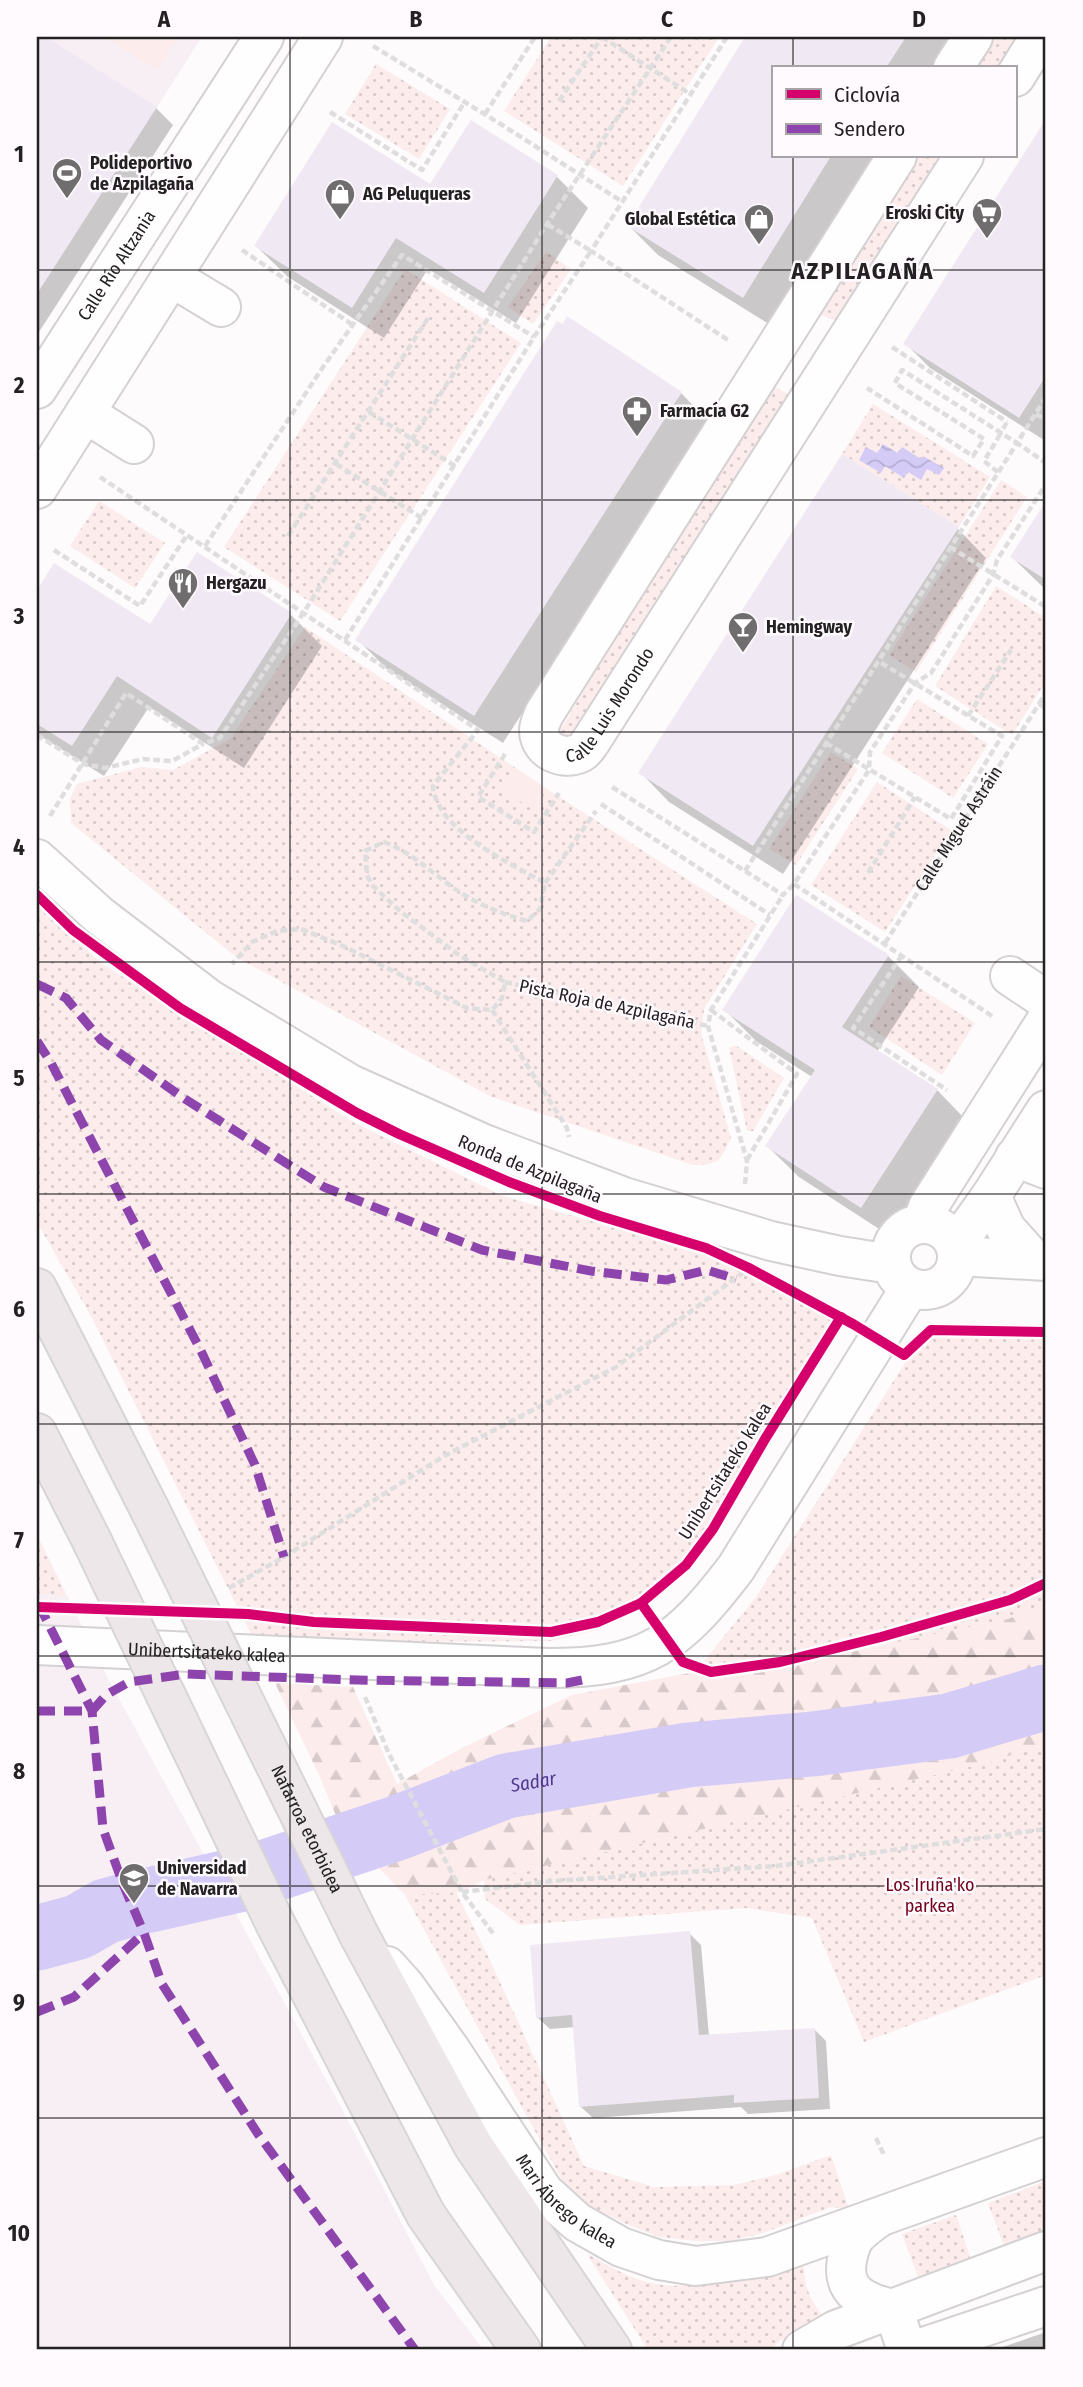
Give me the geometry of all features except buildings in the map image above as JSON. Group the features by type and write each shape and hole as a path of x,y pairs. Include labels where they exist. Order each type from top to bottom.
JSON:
{"main road":[{"name":"Nafarroa etorbidea","path":"37,1288 148,1506 359,1935 473,2145 612,2350"},
{"path":"37,1433 92,1541 275,1923 426,2215 521,2350"}],"street":[{"name":"Calle Río Altzania","path":"37,389 264,37"},
{"path":"954,66 973,37"},
{"path":"1016,75 1040,37"},
{"path":"37,489 171,276 310,40"},
{"name":"Calle Luis Morondo","path":"896,158 544,714 539,729 541,740 550,752 567,757 583,752 963,158"},
{"path":"171,276 221,307"},
{"path":"795,315 843,343"},
{"path":"768,361 815,389"},
{"path":"85,413 134,444"},
{"name":"Ronda de Azpilagaña","path":"37,859 100,916 209,999 350,1084 484,1144 624,1198 771,1241 839,1256 901,1276"},
{"path":"1010,976 1046,1000"},
{"path":"922,1223 928,1207 1046,1021"},
{"path":"957,1251 943,1228 922,1223 904,1229 897,1236 890,1254 901,1276 922,1290 943,1285 956,1267 957,1251 991,1196 1031,1163 1046,1110"},
{"path":"991,1196 1006,1229 1040,1260"},
{"path":"957,1251 1040,1260"},
{"name":"Unibertsitateko kalea","path":"37,1646 574,1668 675,1652 736,1568 901,1276"},
{"name":"Mari Ábrego kalea","path":"359,1935 405,1986 544,2192 577,2222 621,2247 659,2260 696,2266 767,2256 1045,2158"},
{"name":"Mari Ábrego kalea","path":"878,2218 857,2235 849,2247 845,2272 854,2293 870,2304 893,2309"},
{"path":"802,2350 836,2330 1046,2251"},
{"path":"915,2350 1046,2306"},
{"path":"893,2309 907,2350"}],"path":[{"path":"485,114 535,37"},
{"path":"559,101 602,37 690,94"},
{"path":"37,735 83,764 105,768 143,760 172,761 220,738 304,612 547,224 671,37"},
{"path":"345,640 534,337 727,37"},
{"path":"373,46 621,201"},
{"path":"330,112 422,170 464,103"},
{"path":"547,224 728,340"},
{"path":"242,250 353,325"},
{"path":"205,546 402,255 534,337"},
{"path":"288,537 430,315"},
{"path":"892,348 1007,422 984,461 998,472"},
{"path":"993,446 895,383 902,370 1046,463"},
{"path":"867,388 973,456 984,439"},
{"path":"746,871 1046,397"},
{"path":"369,412 455,466"},
{"path":"1036,414 1046,420"},
{"path":"336,464 422,518"},
{"path":"100,477 478,730 433,786 433,799 448,819 481,847 545,883"},
{"path":"745,1184 747,1161 708,1026 711,1010 783,895 794,884 869,770 870,752 915,683 931,673 993,575 997,560 1046,484"},
{"path":"54,550 140,606 187,535"},
{"path":"950,547 1046,607"},
{"path":"968,716 1011,650"},
{"path":"826,743 951,819 1002,736 878,661"},
{"path":"50,816 126,693 203,744"},
{"path":"1040,704 1046,708"},
{"path":"508,750 478,797 534,832 562,788"},
{"path":"612,787 783,895"},
{"path":"868,873 915,797"},
{"path":"601,804 770,915"},
{"path":"794,884 992,1016"},
{"path":"232,964 251,942 276,931 301,929 343,946 467,1009 492,1010 567,1128 569,1137"},
{"path":"902,954 853,1028 947,1090"},
{"path":"711,1010 797,1074 747,1161"},
{"path":"218,1594 284,1557 444,1456 617,1367 744,1266 761,1275"},
{"path":"649,1597 640,1603 675,1652 711,1672 780,1662 881,1637 1010,1600 1046,1583"},
{"path":"363,1693 389,1754 462,1892 495,1936"},
{"path":"462,1892 553,1881 776,1866 1046,1829"},
{"path":"876,2138 884,2155"}],"shaded area":[{"name":"Polideportivo de Azpilagaña","path":"37,37 202,37 37,294"},
{"name":"Universidad de Navarra","path":"37,1535 110,1682 341,2107 434,2285 484,2350 37,2350"}],"green space":[{"path":"104,37 178,37 157,70"},
{"path":"551,37 719,37 623,186 504,111"},
{"path":"996,37 1019,37 1000,66 977,66"},
{"path":"376,64 450,109 419,159 345,114"},
{"path":"919,158 943,158 841,320 833,320 819,314"},
{"path":"546,252 571,269 533,324 508,307"},
{"path":"405,269 521,343 340,621 224,547"},
{"path":"770,384 793,397 581,736 562,739 562,727"},
{"path":"873,404 990,477 959,527 842,454"},
{"path":"1001,480 1027,497 916,672 889,655"},
{"path":"99,501 165,543 135,588 70,546"},
{"path":"996,586 1046,618 1046,681 1012,735 935,686"},
{"path":"305,627 547,789 757,924 704,1009 701,1033 731,1138 718,1160 714,1163 693,1165 492,1097 236,957 71,823 70,799 77,784 141,767 173,770 230,739"},
{"path":"917,699 988,744 953,798 882,753"},
{"path":"831,752 858,769 796,865 769,849"},
{"path":"516,768 547,789 533,810 502,789"},
{"path":"877,782 951,830 885,932 811,885"},
{"path":"37,906 104,965 353,1122 503,1196 698,1251 745,1271 842,1325 745,1487 704,1549 667,1591 597,1630 552,1641 255,1642 92,1318 37,1222"},
{"path":"901,976 975,1023 942,1075 869,1027"},
{"path":"735,1045 784,1078 753,1131 747,1131 729,1048"},
{"path":"935,1336 1046,1338 1046,1603 1008,1619 706,1682 695,1672 756,1597 907,1360"},
{"path":"37,1535 66,1596 37,1594"},
{"path":"1046,1603 1046,1744 986,1763 484,1880 462,1892 405,1895 342,1830 275,1683 353,1687 397,1784 462,1748 572,1695 695,1672 706,1682 1008,1619"},
{"name":"Los Iruña'ko parkea","path":"1046,1744 1046,1975 864,2042 812,1918 745,1908 520,1925 485,1899 484,1880 986,1763"},
{"path":"456,1892 584,2166 654,2187 734,2185 776,2175 831,2155 849,2209 831,2207 763,2233 730,2241 697,2241 659,2237 591,2207 562,2180 405,1895"},
{"path":"1046,2181 1046,2230 1004,2246 988,2203"},
{"path":"956,2215 970,2257 918,2277 902,2234"},
{"path":"587,2254 638,2279 673,2286 711,2282 803,2254 808,2291 815,2306 828,2321 781,2340 770,2350 648,2350"}],"water":[{"path":"883,444 898,453 902,447 921,459 923,456 944,468 939,475 927,469 921,480 908,472 904,478 885,466 881,473 859,460 866,447 877,453"}],"waterway":[{"name":"Sadar","path":"37,1938 78,1927 106,1911 251,1877 397,1828 506,1786 688,1755 813,1744 949,1726 1046,1697"}],"marked path":[{"path":"37,984 66,998 101,1040 185,1099 324,1187 482,1250 591,1271 666,1280 707,1270 736,1279"},
{"path":"37,1041 50,1061 201,1351 255,1465 284,1557"},
{"path":"37,1605 92,1711 103,1829 162,1984 258,2134 415,2350"},
{"path":"37,1711 92,1711 106,1695 129,1682 186,1674 358,1680 567,1683 582,1680"},
{"path":"37,2012 74,1997 144,1933"}],"cycle path":[{"path":"37,895 73,930 180,1008 357,1113 509,1182 600,1216 706,1248 853,1324 904,1355 931,1330 1046,1332"},
{"path":"37,1607 248,1614 314,1622 551,1632 598,1622 641,1603 686,1565 713,1529 841,1317"},
{"path":"641,1603 683,1662 711,1672 780,1662 881,1637 1010,1600 1046,1583"}],"place":[{"name":"Polideportivo de Azpilagaña","path":"67,200"},
{"name":"AG Peluqueras","path":"340,221"},
{"name":"Eroski City","path":"987,240"},
{"name":"Global Estética","path":"759,246"},
{"name":"Farmacía G2","path":"637,438"},
{"name":"Hergazu","path":"183,610"},
{"name":"Hemingway","path":"743,654"},
{"name":"Universidad de Navarra","path":"134,1905"}],"district":[{"name":"AZPILAGAÑA","path":"863,271"}]}
